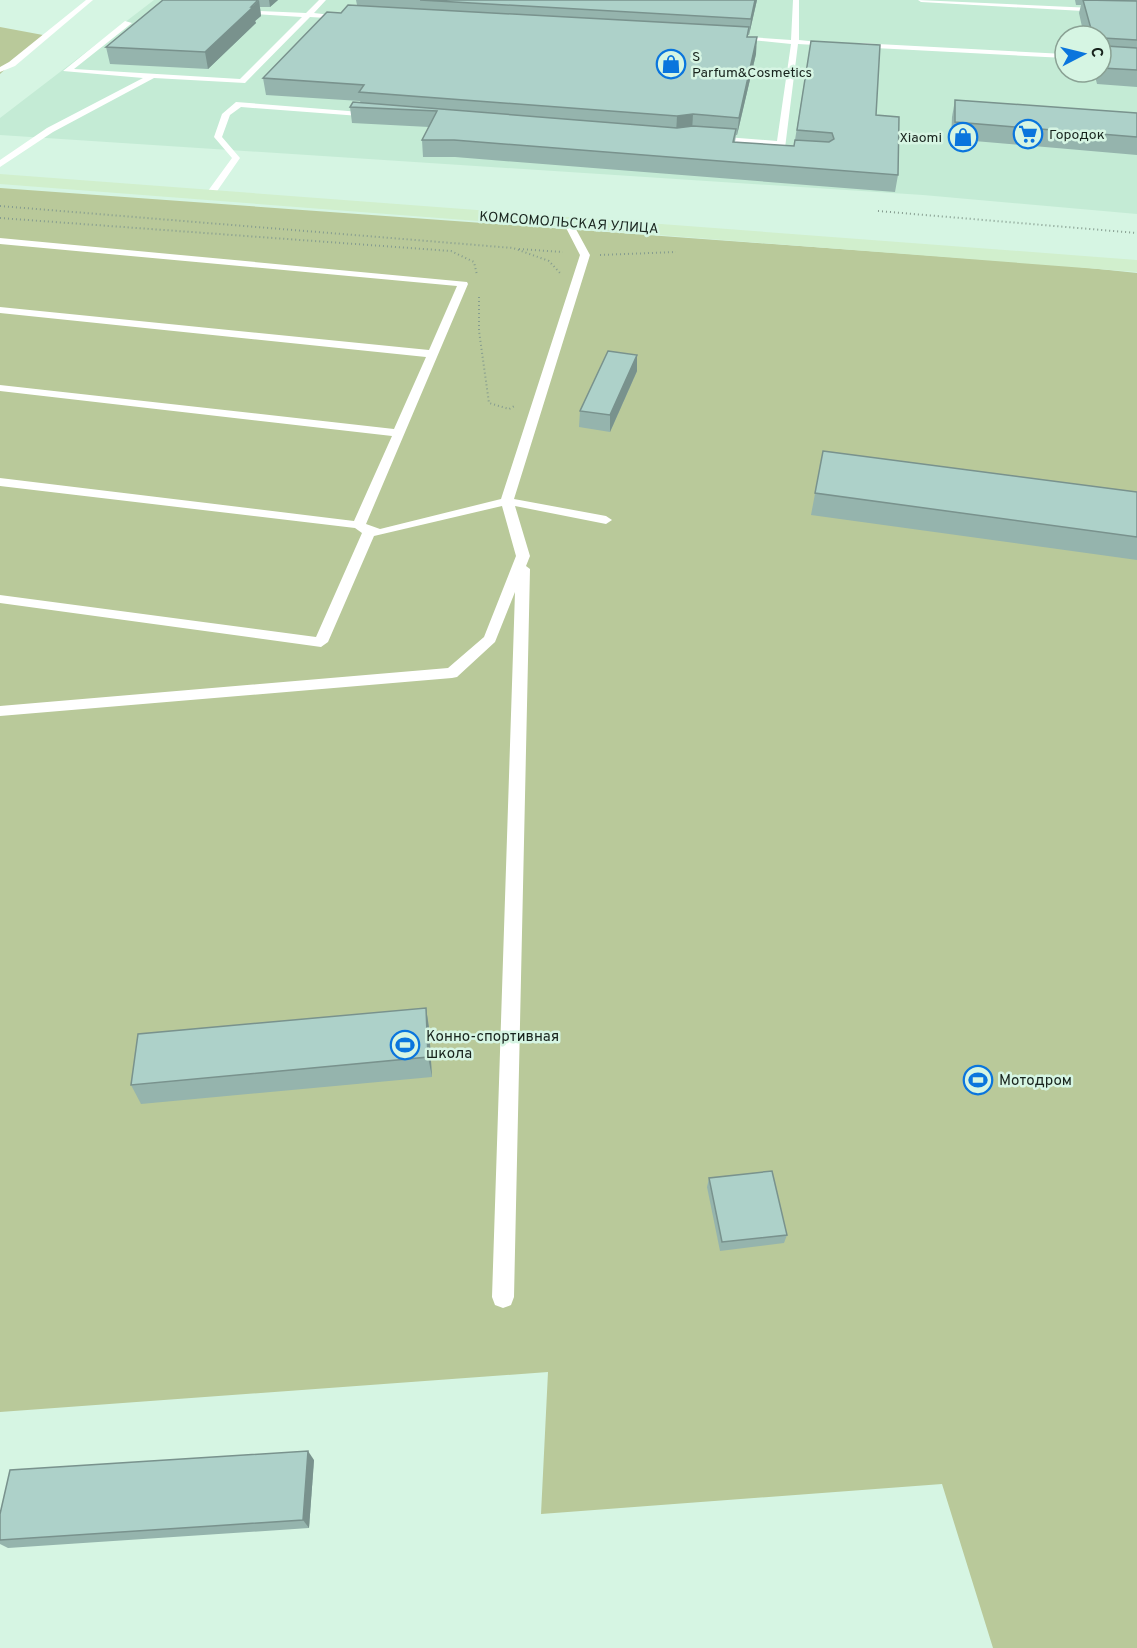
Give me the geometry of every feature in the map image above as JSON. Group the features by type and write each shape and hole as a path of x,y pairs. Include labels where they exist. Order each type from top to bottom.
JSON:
{"main road":[{"name":"КОМСОМОЛЬСКАЯ УЛИЦА","path":"0,178 1137,266"}],"lane":[{"path":"0,70 12,64 90,0"},
{"path":"128,23 67,71 242,81 310,16 323,0"},
{"path":"792,151 780,150 795,42 795,0"},
{"path":"921,0 1137,12"},
{"path":"1062,0 1137,3"},
{"path":"230,10 357,18"},
{"path":"724,38 842,44"},
{"path":"854,45 1053,55"},
{"path":"0,164 50,130 153,76"},
{"path":"210,195 236,158 218,137 226,114 239,105 379,116"},
{"path":"703,138 781,144"},
{"path":"502,1297 523,556 507,501 585,255 568,222"},
{"path":"0,242 463,284 398,434 321,642 0,599"},
{"path":"0,310 433,354"},
{"path":"0,388 398,434"},
{"path":"0,482 380,532 507,501 606,520"},
{"path":"0,711 452,673 490,639 523,556"}],"path":[{"path":"878,212 1137,233"}],"shaded area":[{"path":"154,0 1137,0 1137,214 923,195 0,135 0,118"},
{"path":"0,27 43,35 0,74"},
{"path":"0,188 1061,265 1137,273 1137,1648 993,1648 942,1484 541,1514 548,1372 0,1412"}],"building":[{"path":"163,0 258,0 205,52 106,47"},
{"path":"420,0 755,0 751,19"},
{"path":"1083,0 1137,1 1137,40 1113,39 1113,24 1090,24"},
{"path":"348,5 749,27 747,37 757,37 739,118 693,114 677,116 359,92 364,85 263,78 327,12 341,13"},
{"path":"811,41 880,45 876,115 899,117 898,175 454,140 422,140 437,111 350,107 353,102 677,128 693,126 736,129 733,142 794,146 795,140 829,142 834,139 832,133 797,130"},
{"path":"1113,46 1137,48 1137,70 1113,69"},
{"path":"955,100 1137,113 1137,137 955,122"},
{"path":"608,351 637,355 610,415 580,411"},
{"path":"823,451 1137,492 1137,537 815,493"},
{"path":"426,1008 428,1057 131,1085 138,1034"},
{"path":"772,1171 787,1235 722,1242 709,1178"},
{"path":"308,1451 303,1520 0,1540 0,1514 10,1470"}],"place":[{"name":"S Parfum&Cosmetics","path":"671,64"},
{"name":"Городок","path":"1028,134"},
{"name":"Xiaomi","path":"963,137"},
{"name":"Конно-спортивная школа","path":"405,1045"},
{"name":"Мотодром","path":"978,1080"}]}
